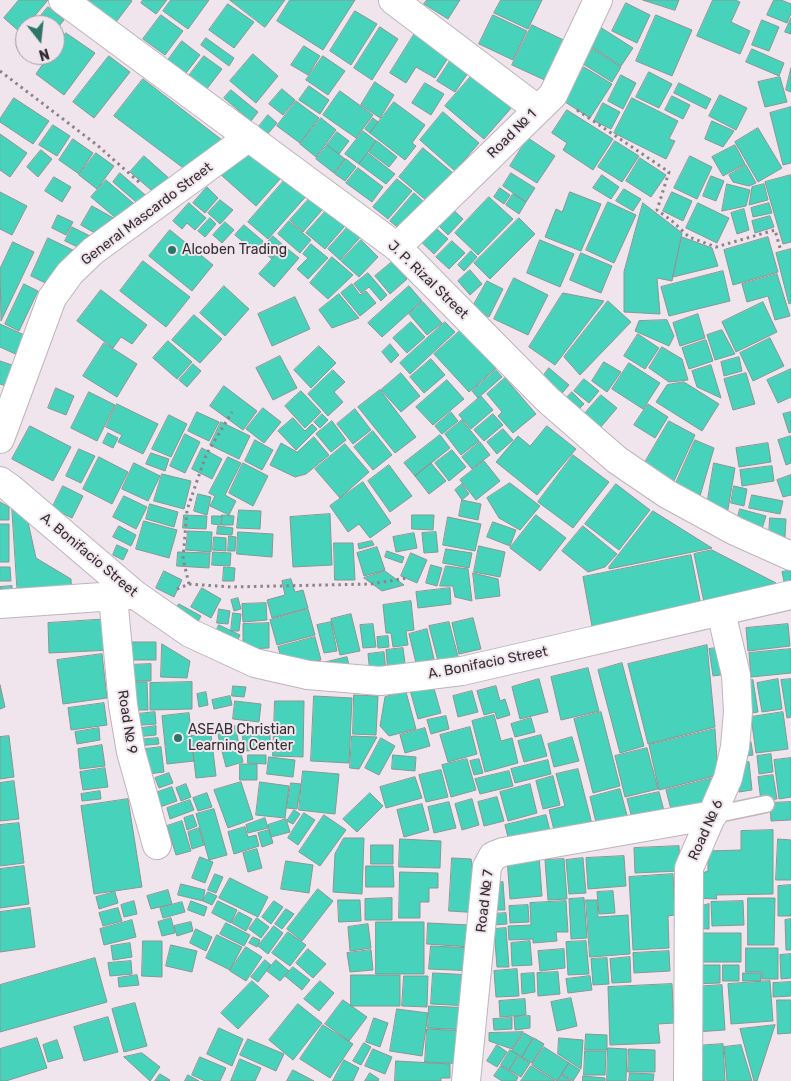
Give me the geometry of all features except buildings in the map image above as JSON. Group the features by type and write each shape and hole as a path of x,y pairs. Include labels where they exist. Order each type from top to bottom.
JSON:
{"street":[{"name":"J. P. Rizal Street","path":"63,0 397,247 548,400 617,460 667,494 735,531 791,556"},
{"path":"393,0 546,102"},
{"name":"Road № 1","path":"397,247 546,102 598,0"},
{"name":"General Mascardo Street","path":"0,439 52,298 70,273 93,251 249,137"},
{"name":"A. Bonifacio Street","path":"0,481 10,488 124,595 190,633 255,663 308,675 380,681 462,671 721,612 791,594"},
{"path":"0,604 124,595"},
{"name":"Road № 9","path":"124,595 123,705 130,743 157,845"},
{"name":"Road № 6","path":"688,1081 688,868 728,778 735,747 738,712 736,675 721,612"},
{"name":"Road № 7","path":"466,1081 487,867 492,856 503,852 713,815"}],"lane":[{"path":"713,815 766,804"}],"path":[{"path":"0,71 97,145 161,201"},
{"path":"546,102 669,172 656,210 672,221 689,237 716,247 775,230 780,248"},
{"path":"189,584 183,559 187,510 206,455 232,412"},
{"path":"124,595 172,591 189,584 231,587 371,584 407,578"}],"place":[{"name":"Alcoben Trading","path":"172,250"},
{"name":"ASEAB Christian Learning Center","path":"178,738"}]}
